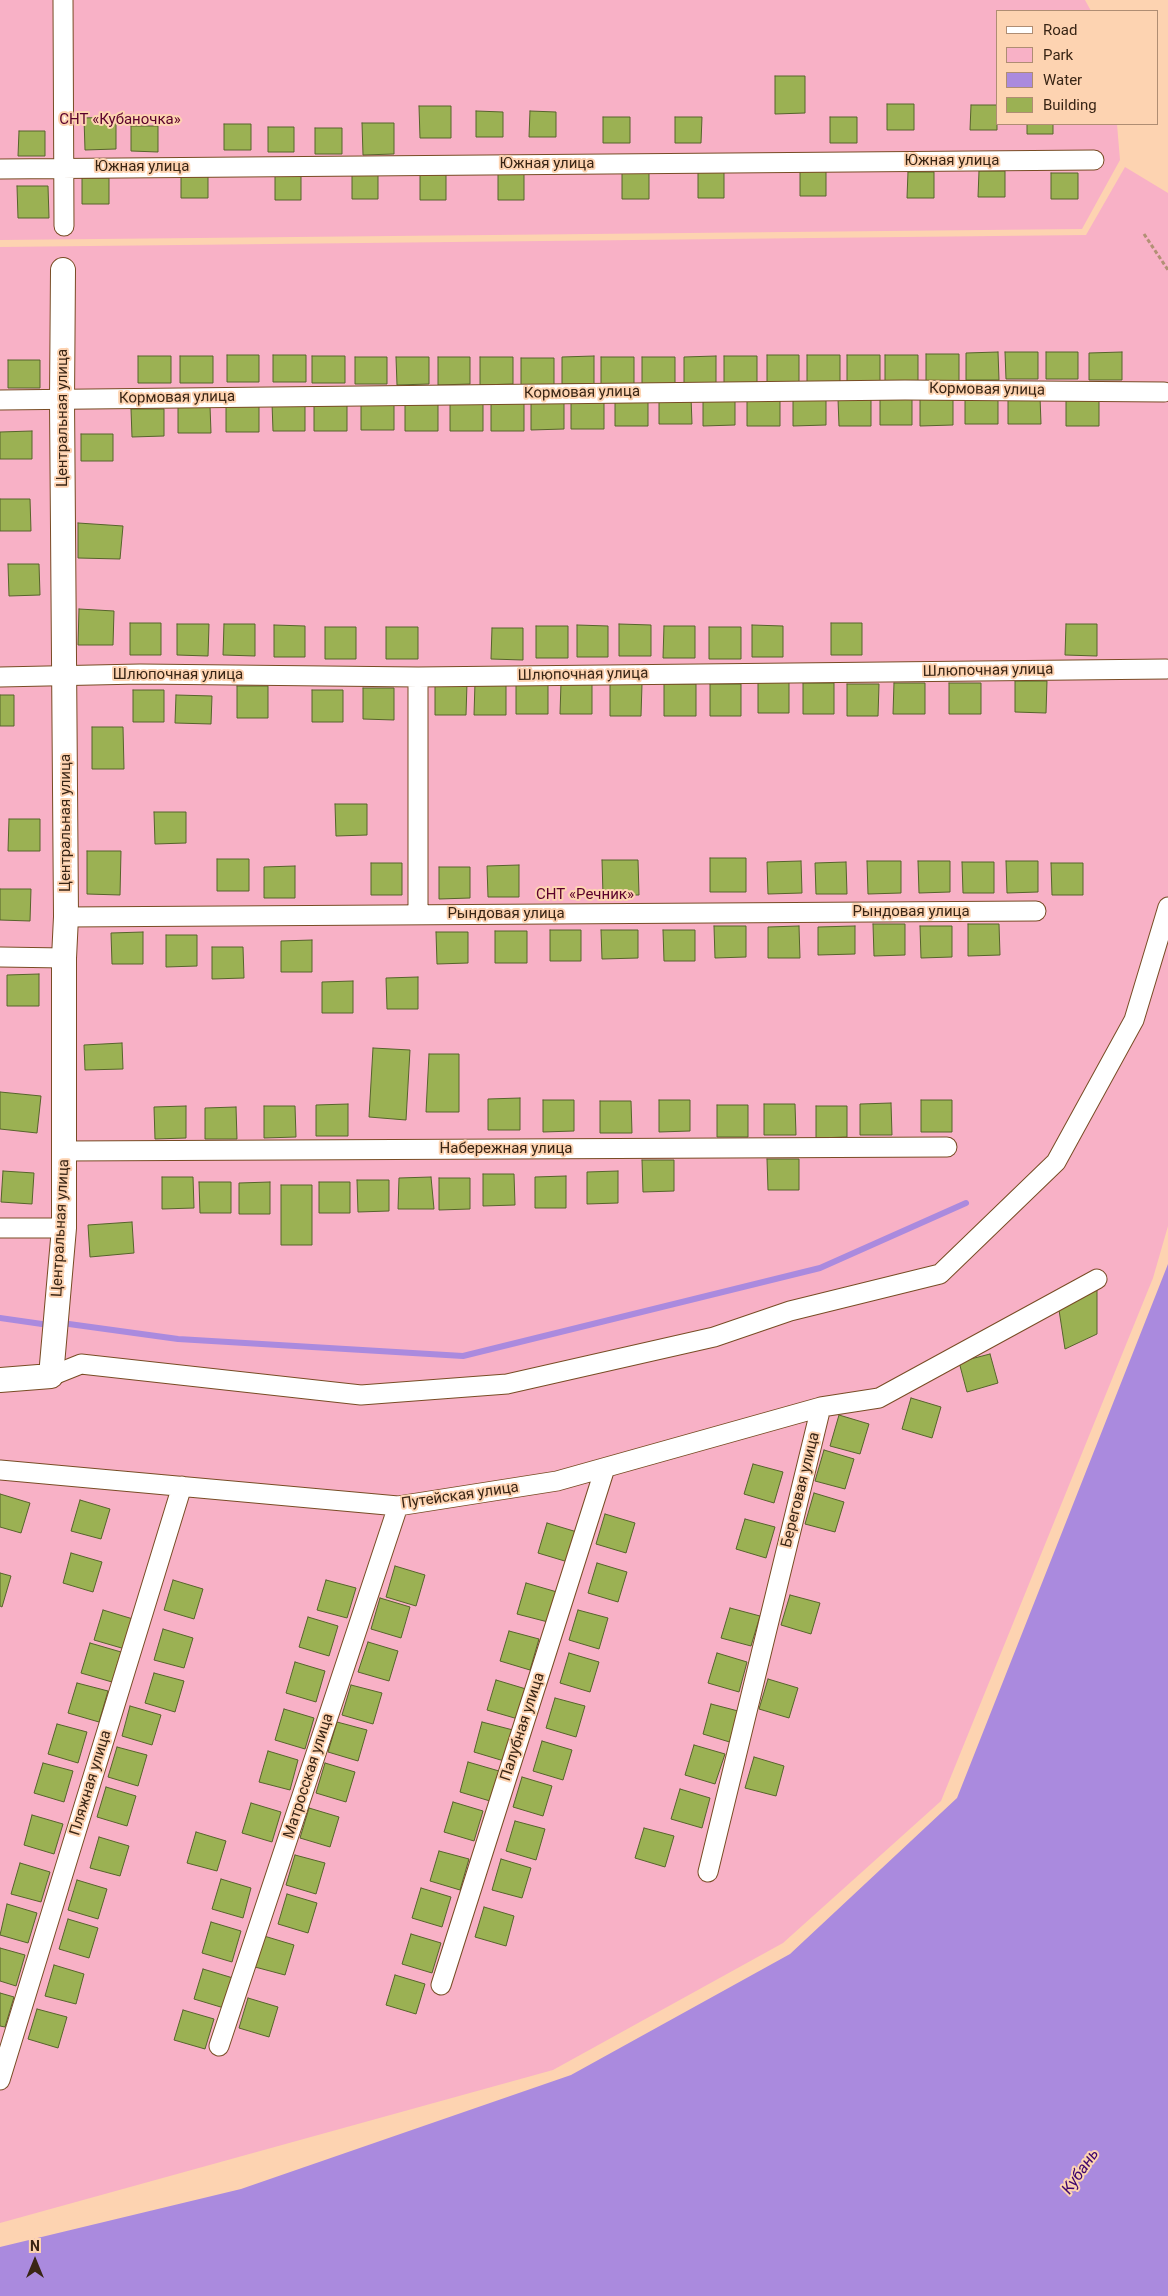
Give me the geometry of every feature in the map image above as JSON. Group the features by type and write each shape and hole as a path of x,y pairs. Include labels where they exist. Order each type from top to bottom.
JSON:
{"street":[{"path":"63,0 64,226"},
{"name":"Южная улица","path":"0,169 1094,160"},
{"name":"Центральная улица","path":"51,1376 64,1228 64,958 66,917 62,400 63,270"},
{"name":"Кормовая улица","path":"0,400 904,390 1164,392"},
{"name":"Шлюпочная улица","path":"0,677 140,674 418,677 1166,669"},
{"path":"418,677 418,915"},
{"path":"0,1380 51,1376 81,1364 361,1394 507,1384 714,1337 790,1311 940,1274 1056,1162 1134,1020 1168,907"},
{"name":"Рындовая улица","path":"66,917 1036,911"},
{"path":"0,957 64,958"},
{"name":"Набережная улица","path":"64,1151 947,1147"},
{"path":"0,1228 64,1228"},
{"path":"821,1407 879,1398 1097,1279"},
{"name":"Путейская улица","path":"0,1470 398,1506 557,1481 821,1407"},
{"name":"Береговая улица","path":"708,1872 821,1407"},
{"name":"Палубная улица","path":"441,1985 605,1468"},
{"name":"Пляжная улица","path":"0,2080 182,1486"},
{"name":"Матросская улица","path":"220,2046 398,1506"}],"path":[{"path":"1144,234 1168,270"}],"green space":[{"name":"СНТ «Кубаночка»","path":"0,0 1085,0 1090,10 996,10 996,125 1117,125 1120,160 1082,229 0,240"},
{"name":"СНТ «Речник»","path":"1125,167 1168,193 1168,1226 1153,1278 941,1801 783,1943 553,2070 0,2223 0,247 1086,235"}],"water":[{"name":"Кубань","path":"1168,1264 1168,2296 0,2296 0,2247 241,2189 571,2075 790,1954 957,1798"}],"building":[{"path":"775,76 805,76 805,113 775,114"},
{"path":"887,104 914,104 914,130 887,130"},
{"path":"971,105 996,105 997,130 970,130"},
{"path":"419,106 451,106 451,138 420,138"},
{"path":"476,111 503,112 503,137 476,137"},
{"path":"530,111 556,112 556,137 529,137"},
{"path":"116,117 116,149 85,150 84,118"},
{"path":"603,117 630,117 630,143 603,143"},
{"path":"675,117 702,117 701,143 675,143"},
{"path":"830,117 857,117 857,143 830,143"},
{"path":"362,123 394,123 394,154 363,155"},
{"path":"224,124 251,124 251,150 224,150"},
{"path":"1027,125 1053,125 1053,134 1027,134"},
{"path":"131,126 158,126 158,152 131,151"},
{"path":"268,127 294,127 294,152 268,152"},
{"path":"315,128 342,128 342,154 315,154"},
{"path":"19,131 45,131 45,156 18,156"},
{"path":"800,170 826,170 826,196 800,196"},
{"path":"979,171 1005,171 1005,197 978,197"},
{"path":"181,172 208,172 208,198 181,198"},
{"path":"698,172 724,172 724,198 698,198"},
{"path":"908,172 934,172 934,198 907,198"},
{"path":"352,173 378,173 378,199 352,199"},
{"path":"622,173 649,173 649,199 622,199"},
{"path":"1051,173 1078,173 1078,199 1051,199"},
{"path":"275,174 301,174 301,200 275,200"},
{"path":"420,174 446,174 446,200 420,200"},
{"path":"498,174 524,174 524,200 498,200"},
{"path":"82,178 109,178 109,204 82,204"},
{"path":"17,186 48,186 49,218 18,218"},
{"path":"998,352 999,380 966,380 966,353"},
{"path":"1005,352 1038,352 1038,379 1006,379"},
{"path":"1046,352 1078,352 1078,379 1046,379"},
{"path":"1122,352 1122,380 1089,380 1089,353"},
{"path":"926,354 959,354 959,381 926,381"},
{"path":"227,355 259,355 259,382 227,382"},
{"path":"273,355 306,355 306,382 273,382"},
{"path":"767,355 799,355 799,382 767,382"},
{"path":"807,355 840,355 840,382 807,382"},
{"path":"847,355 880,355 880,382 847,382"},
{"path":"885,355 918,355 918,382 885,382"},
{"path":"138,356 171,356 171,383 138,383"},
{"path":"180,356 213,356 213,383 180,383"},
{"path":"312,356 345,356 345,383 312,383"},
{"path":"594,356 594,384 562,384 562,357"},
{"path":"716,356 716,384 684,384 684,357"},
{"path":"724,356 757,356 757,383 724,383"},
{"path":"355,357 387,357 387,384 355,384"},
{"path":"396,357 429,357 429,384 397,385"},
{"path":"438,357 470,357 470,384 438,385"},
{"path":"480,357 513,357 513,384 480,385"},
{"path":"601,357 634,357 634,384 601,385"},
{"path":"642,357 675,357 675,384 642,385"},
{"path":"521,358 554,358 554,385 521,385"},
{"path":"8,360 40,360 40,388 8,388"},
{"path":"998,396 998,424 965,424 965,397"},
{"path":"659,397 691,397 692,424 659,424"},
{"path":"1008,397 1040,397 1041,424 1008,424"},
{"path":"703,398 735,398 735,425 703,426"},
{"path":"793,398 826,398 826,425 793,426"},
{"path":"880,398 912,398 912,425 880,425"},
{"path":"920,398 953,398 953,425 920,426"},
{"path":"615,399 648,399 648,426 615,426"},
{"path":"747,399 780,399 780,426 747,426"},
{"path":"838,399 871,399 871,426 839,426"},
{"path":"1066,399 1099,399 1099,426 1066,426"},
{"path":"531,402 564,402 564,429 531,430"},
{"path":"571,402 604,402 604,429 571,429"},
{"path":"272,403 305,403 305,431 273,431"},
{"path":"314,403 347,403 347,431 314,431"},
{"path":"361,403 394,403 394,430 361,430"},
{"path":"405,403 438,403 438,431 405,431"},
{"path":"450,403 483,403 483,431 450,431"},
{"path":"491,403 524,403 524,431 491,431"},
{"path":"226,405 259,405 259,432 226,432"},
{"path":"178,406 210,406 211,433 178,433"},
{"path":"131,409 164,409 164,436 132,437"},
{"path":"32,431 32,459 0,459 0,432"},
{"path":"81,434 113,434 113,461 81,461"},
{"path":"0,499 30,499 31,531 0,531"},
{"path":"78,523 123,526 120,559 78,558"},
{"path":"8,564 39,564 40,595 9,596"},
{"path":"79,609 114,611 113,645 78,645"},
{"path":"130,623 161,623 161,655 130,655"},
{"path":"831,623 862,623 862,655 831,655"},
{"path":"177,624 209,624 208,656 177,655"},
{"path":"224,624 255,624 255,656 223,655"},
{"path":"619,624 651,625 651,656 619,656"},
{"path":"1066,624 1097,624 1097,656 1065,655"},
{"path":"274,625 305,626 305,657 274,657"},
{"path":"577,625 608,626 608,657 577,657"},
{"path":"752,625 783,626 783,657 752,657"},
{"path":"536,626 568,626 568,658 536,658"},
{"path":"664,626 695,626 695,658 663,658"},
{"path":"325,627 356,627 356,659 325,659"},
{"path":"386,627 418,627 418,659 386,659"},
{"path":"709,627 741,627 741,659 709,659"},
{"path":"492,628 523,628 523,660 491,659"},
{"path":"1015,681 1047,681 1046,713 1015,712"},
{"path":"758,682 789,682 789,713 758,713"},
{"path":"435,683 467,683 466,715 435,715"},
{"path":"475,683 506,683 506,715 474,715"},
{"path":"516,683 548,683 548,714 516,714"},
{"path":"561,683 592,683 592,714 560,714"},
{"path":"803,683 834,683 834,714 803,714"},
{"path":"894,683 925,683 925,714 893,714"},
{"path":"949,683 981,683 981,714 949,714"},
{"path":"610,684 642,684 641,716 610,716"},
{"path":"664,684 696,684 696,716 664,716"},
{"path":"710,684 741,684 741,716 710,716"},
{"path":"847,684 879,684 878,716 847,716"},
{"path":"237,686 268,686 268,718 237,718"},
{"path":"363,688 394,688 394,720 363,719"},
{"path":"133,690 164,690 164,722 133,722"},
{"path":"312,690 343,690 343,722 312,722"},
{"path":"0,695 14,695 14,726 0,726"},
{"path":"176,695 212,696 211,724 175,723"},
{"path":"92,727 123,727 124,769 92,769"},
{"path":"335,804 367,804 367,835 336,836"},
{"path":"154,812 186,812 186,843 155,844"},
{"path":"9,819 40,819 40,851 8,851"},
{"path":"87,851 121,851 120,895 87,894"},
{"path":"710,858 746,858 746,892 710,892"},
{"path":"217,859 249,859 249,891 217,891"},
{"path":"602,860 638,860 639,895 603,895"},
{"path":"801,861 802,893 768,894 767,862"},
{"path":"867,861 901,861 901,893 868,894"},
{"path":"918,861 950,861 950,892 919,893"},
{"path":"1006,861 1038,861 1038,892 1007,893"},
{"path":"846,862 847,894 816,894 815,863"},
{"path":"962,862 994,862 994,893 963,893"},
{"path":"371,863 402,863 402,895 371,895"},
{"path":"1051,863 1083,863 1083,895 1052,895"},
{"path":"519,865 519,897 488,897 487,866"},
{"path":"295,866 295,898 264,898 264,867"},
{"path":"439,867 470,867 470,898 439,899"},
{"path":"0,889 31,889 30,921 0,920"},
{"path":"873,924 905,924 905,955 874,956"},
{"path":"968,924 999,924 1000,955 968,956"},
{"path":"714,926 746,926 746,957 715,958"},
{"path":"799,926 800,958 768,958 768,927"},
{"path":"855,926 855,954 818,955 818,927"},
{"path":"920,926 952,926 952,957 921,958"},
{"path":"550,930 581,930 581,961 550,961"},
{"path":"601,930 638,930 638,958 602,959"},
{"path":"663,930 695,930 695,961 664,961"},
{"path":"495,931 527,931 527,963 495,963"},
{"path":"143,932 143,964 112,964 111,933"},
{"path":"436,932 468,932 468,963 437,964"},
{"path":"166,935 197,935 197,966 166,967"},
{"path":"312,940 312,972 281,972 281,941"},
{"path":"212,947 243,947 244,978 212,979"},
{"path":"39,974 39,1006 7,1006 7,975"},
{"path":"418,977 418,1009 387,1009 386,978"},
{"path":"353,981 353,1013 322,1013 322,982"},
{"path":"122,1043 123,1069 85,1070 84,1045"},
{"path":"373,1048 410,1050 406,1120 369,1117"},
{"path":"429,1054 459,1054 459,1112 426,1112"},
{"path":"0,1092 41,1096 37,1133 0,1129"},
{"path":"520,1098 520,1130 488,1130 488,1099"},
{"path":"543,1100 574,1100 574,1131 543,1132"},
{"path":"659,1100 690,1100 690,1131 659,1132"},
{"path":"921,1100 952,1100 952,1132 921,1132"},
{"path":"600,1101 631,1101 632,1133 600,1133"},
{"path":"891,1103 892,1135 860,1135 860,1104"},
{"path":"348,1104 348,1136 316,1136 316,1105"},
{"path":"764,1104 795,1104 796,1135 764,1135"},
{"path":"717,1105 748,1105 748,1137 717,1137"},
{"path":"186,1106 186,1138 155,1139 154,1107"},
{"path":"264,1106 295,1106 296,1137 264,1138"},
{"path":"816,1106 847,1106 847,1137 816,1138"},
{"path":"236,1107 237,1139 205,1139 205,1108"},
{"path":"767,1159 799,1159 799,1190 768,1190"},
{"path":"642,1160 674,1160 674,1191 643,1192"},
{"path":"3,1171 34,1173 32,1204 1,1202"},
{"path":"618,1171 618,1203 587,1204 587,1172"},
{"path":"483,1174 514,1174 515,1205 483,1206"},
{"path":"566,1176 566,1208 535,1208 535,1177"},
{"path":"162,1177 193,1177 194,1208 162,1209"},
{"path":"431,1177 434,1209 398,1209 399,1178"},
{"path":"439,1178 470,1178 470,1209 439,1210"},
{"path":"357,1180 389,1180 389,1211 358,1212"},
{"path":"199,1182 231,1182 231,1213 200,1213"},
{"path":"270,1182 270,1214 239,1214 239,1183"},
{"path":"319,1182 350,1182 350,1213 319,1213"},
{"path":"281,1185 312,1185 312,1245 281,1245"},
{"path":"132,1222 134,1253 90,1257 88,1225"},
{"path":"1097,1289 1097,1334 1065,1349 1059,1310"},
{"path":"990,1354 998,1383 967,1392 959,1362"},
{"path":"911,1398 941,1407 932,1438 902,1429"},
{"path":"839,1415 869,1424 860,1454 830,1446"},
{"path":"824,1450 854,1459 845,1489 815,1481"},
{"path":"753,1464 783,1472 774,1503 744,1494"},
{"path":"814,1493 844,1502 835,1532 805,1524"},
{"path":"0,1494 30,1503 21,1533 0,1527"},
{"path":"80,1500 110,1509 101,1539 71,1531"},
{"path":"605,1514 635,1523 626,1553 596,1544"},
{"path":"745,1519 775,1527 766,1558 736,1549"},
{"path":"547,1523 577,1532 568,1562 538,1553"},
{"path":"71,1553 102,1562 93,1592 63,1583"},
{"path":"597,1563 627,1572 618,1602 588,1593"},
{"path":"395,1566 425,1575 416,1606 386,1597"},
{"path":"0,1573 11,1576 2,1607 0,1606"},
{"path":"173,1580 203,1589 194,1619 164,1610"},
{"path":"326,1580 356,1588 347,1618 317,1610"},
{"path":"526,1583 557,1592 548,1622 517,1614"},
{"path":"790,1595 820,1603 811,1634 781,1625"},
{"path":"380,1598 410,1607 401,1638 371,1629"},
{"path":"730,1608 760,1616 751,1646 721,1638"},
{"path":"103,1610 133,1619 125,1649 94,1640"},
{"path":"578,1610 608,1618 599,1649 569,1640"},
{"path":"308,1617 338,1626 329,1656 299,1647"},
{"path":"163,1629 193,1638 184,1668 154,1660"},
{"path":"509,1631 539,1639 530,1670 500,1661"},
{"path":"368,1642 398,1651 389,1681 358,1672"},
{"path":"90,1643 121,1652 112,1682 81,1673"},
{"path":"569,1653 599,1662 590,1692 560,1683"},
{"path":"717,1653 747,1662 739,1692 708,1683"},
{"path":"295,1662 325,1671 316,1702 286,1693"},
{"path":"154,1673 184,1681 175,1712 145,1703"},
{"path":"768,1679 798,1688 789,1718 759,1709"},
{"path":"496,1680 526,1689 518,1719 487,1710"},
{"path":"77,1683 108,1691 99,1722 68,1713"},
{"path":"351,1685 382,1693 373,1724 342,1715"},
{"path":"555,1698 585,1706 576,1737 546,1728"},
{"path":"711,1704 742,1712 733,1743 703,1734"},
{"path":"130,1706 161,1715 152,1745 122,1736"},
{"path":"284,1709 314,1718 305,1749 275,1740"},
{"path":"337,1722 367,1730 358,1761 328,1752"},
{"path":"482,1722 513,1730 504,1761 474,1752"},
{"path":"57,1724 87,1732 78,1763 48,1754"},
{"path":"542,1741 572,1750 563,1780 533,1771"},
{"path":"694,1745 725,1754 715,1784 685,1775"},
{"path":"117,1747 147,1755 138,1786 108,1777"},
{"path":"268,1751 298,1760 290,1790 259,1782"},
{"path":"754,1757 784,1766 776,1796 745,1788"},
{"path":"468,1762 499,1771 490,1801 460,1792"},
{"path":"43,1763 73,1771 64,1802 34,1793"},
{"path":"325,1763 355,1772 346,1802 316,1793"},
{"path":"522,1777 552,1786 543,1816 513,1807"},
{"path":"106,1787 136,1796 127,1826 97,1817"},
{"path":"680,1789 710,1798 702,1828 671,1819"},
{"path":"453,1802 483,1811 474,1841 444,1832"},
{"path":"251,1803 281,1812 272,1842 242,1833"},
{"path":"309,1808 339,1817 330,1847 300,1838"},
{"path":"32,1815 63,1824 54,1854 24,1845"},
{"path":"515,1821 545,1829 536,1860 506,1851"},
{"path":"644,1828 674,1836 665,1867 635,1858"},
{"path":"196,1832 226,1841 217,1871 187,1863"},
{"path":"99,1837 129,1846 120,1876 90,1868"},
{"path":"439,1851 469,1859 460,1890 430,1881"},
{"path":"295,1855 325,1863 316,1894 286,1885"},
{"path":"501,1859 531,1868 522,1898 492,1890"},
{"path":"20,1863 50,1872 41,1902 11,1894"},
{"path":"221,1879 251,1888 243,1918 212,1909"},
{"path":"77,1880 107,1889 98,1919 68,1910"},
{"path":"421,1888 451,1897 442,1927 412,1918"},
{"path":"287,1894 317,1903 308,1933 278,1924"},
{"path":"7,1904 37,1913 28,1943 0,1935"},
{"path":"484,1907 514,1916 506,1946 475,1937"},
{"path":"68,1919 98,1928 89,1958 59,1949"},
{"path":"211,1922 241,1931 232,1962 202,1953"},
{"path":"411,1934 441,1943 432,1973 402,1964"},
{"path":"264,1936 294,1945 285,1975 255,1967"},
{"path":"0,1948 25,1955 16,1986 0,1981"},
{"path":"54,1965 84,1974 76,2004 45,1996"},
{"path":"203,1969 233,1978 224,2008 194,1999"},
{"path":"395,1975 425,1984 416,2014 386,2005"},
{"path":"0,1993 14,1997 5,2027 0,2026"},
{"path":"248,1998 278,2007 269,2037 239,2028"},
{"path":"37,2009 67,2017 58,2048 28,2039"},
{"path":"183,2010 214,2019 205,2049 174,2040"}],"waterway":[{"path":"69,1324 178,1339 463,1356 820,1268 966,1203"},
{"path":"0,1318 42,1324"}]}
